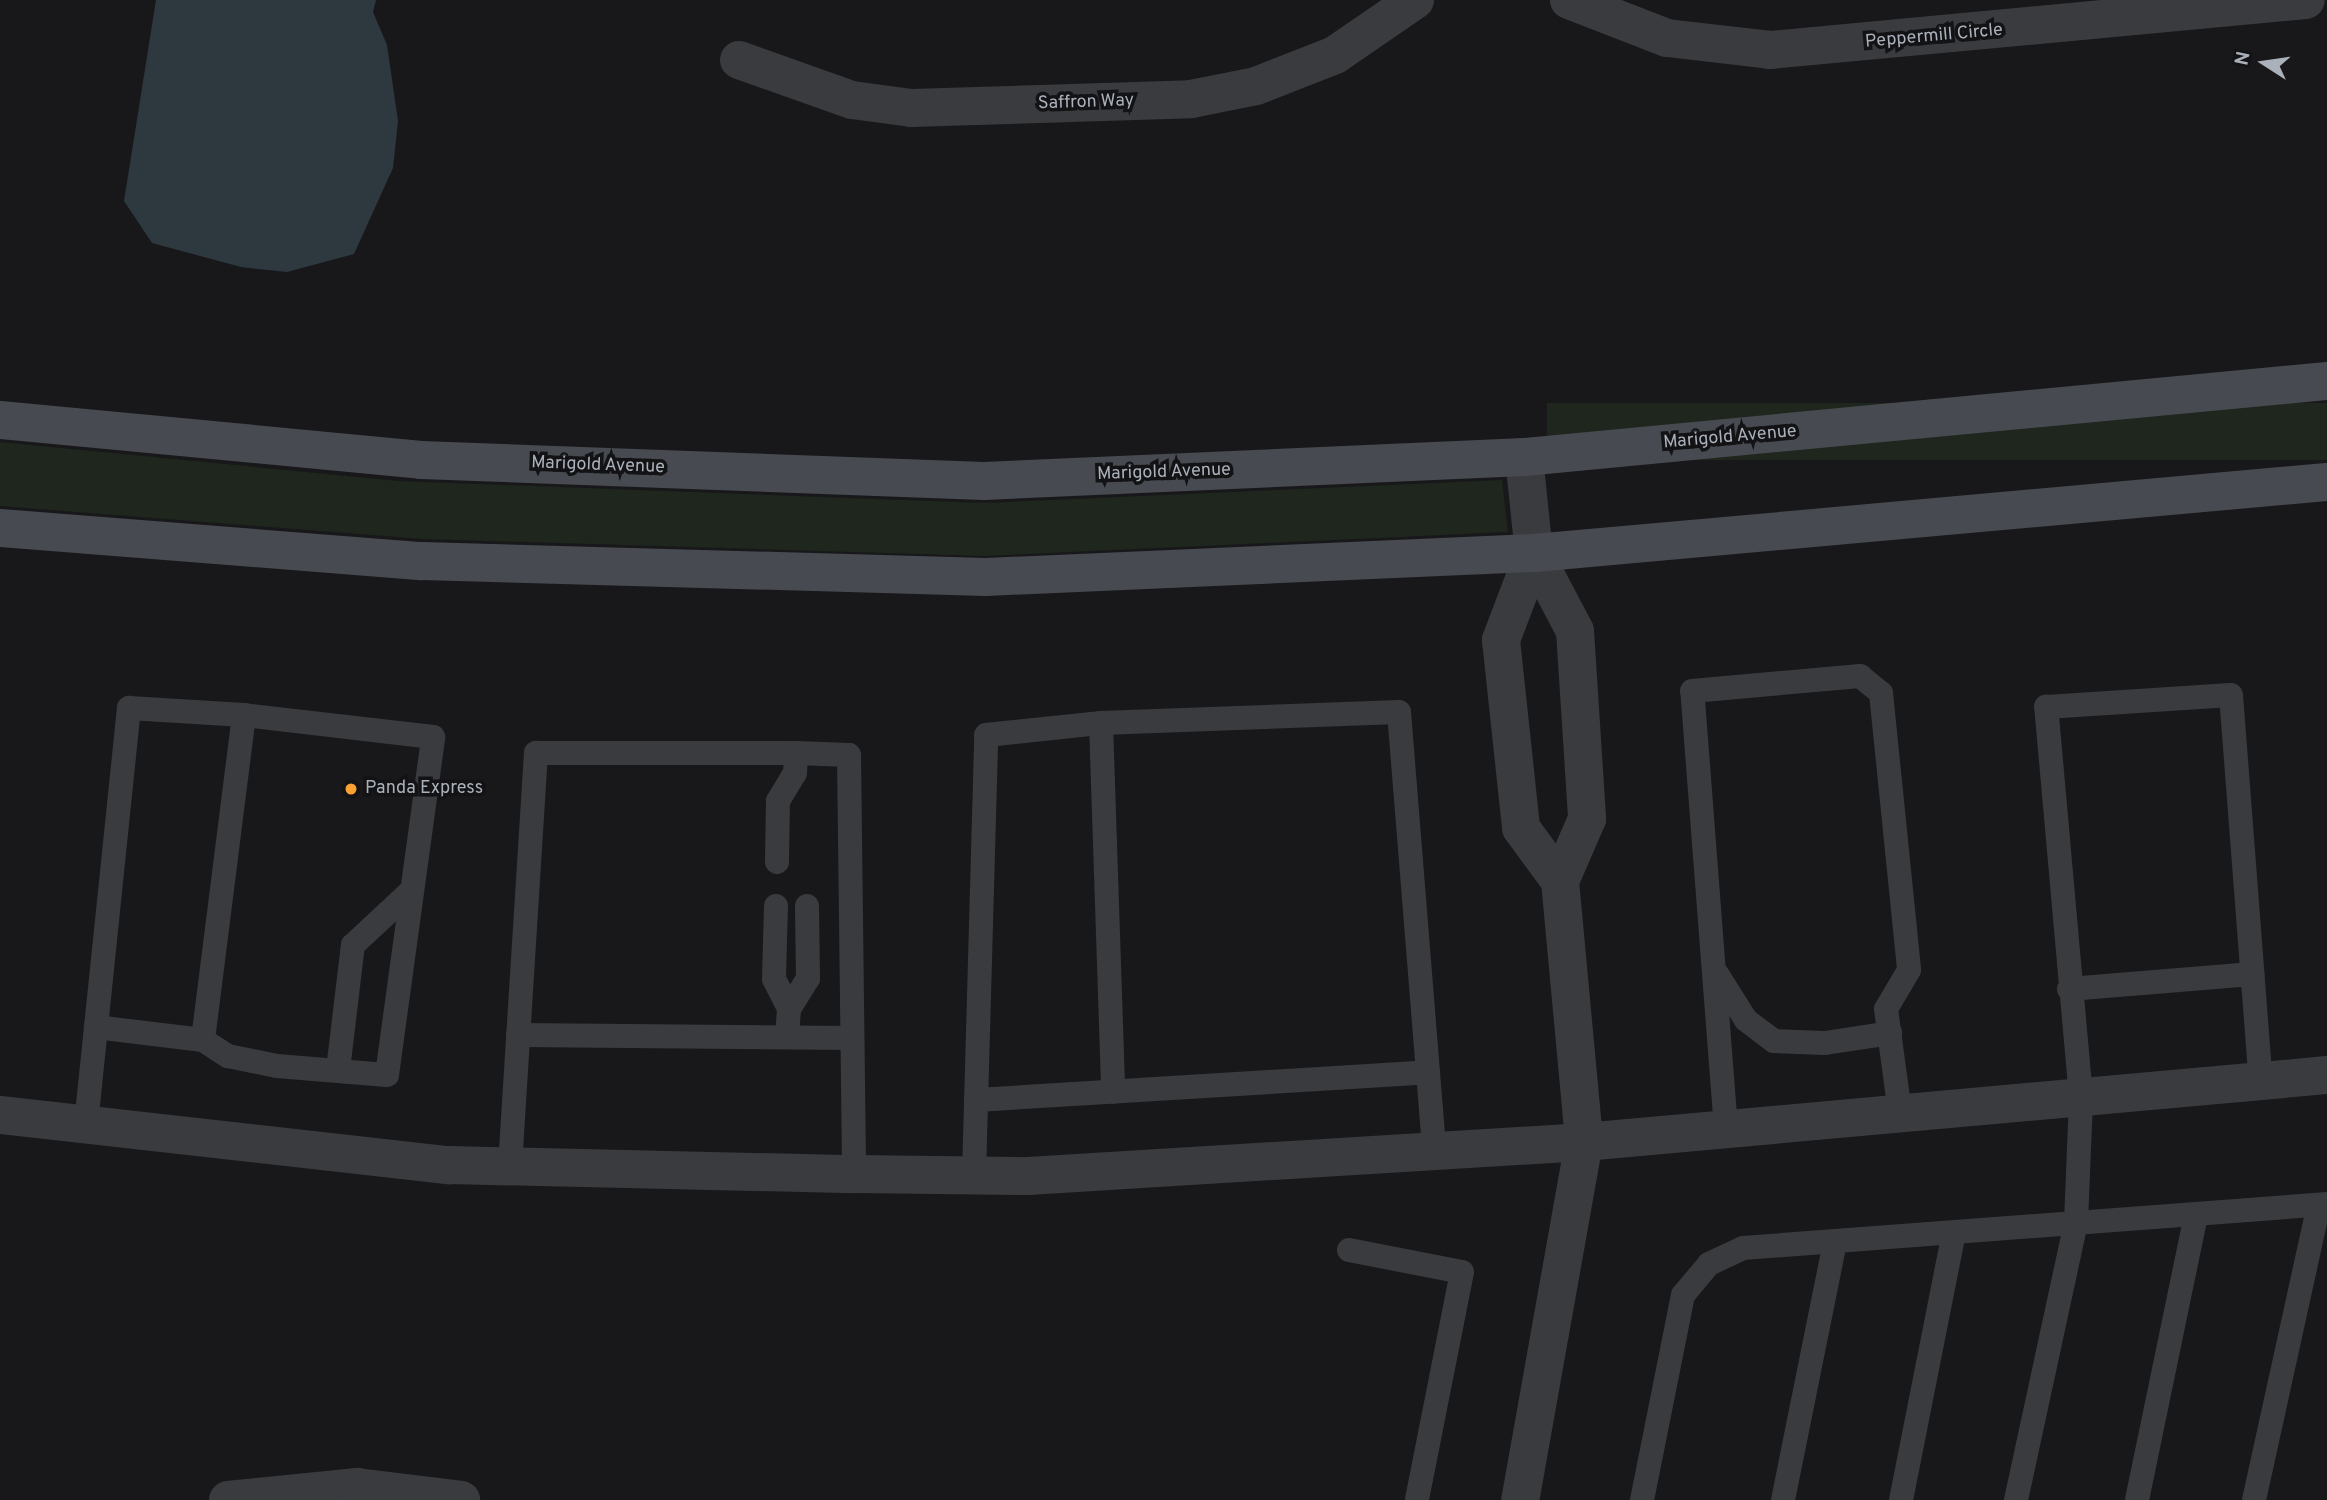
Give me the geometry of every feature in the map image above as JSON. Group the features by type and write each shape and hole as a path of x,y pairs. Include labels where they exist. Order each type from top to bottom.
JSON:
{"main road":[{"name":"Marigold Avenue","path":"0,420 421,460 984,481 1524,457 2327,381"},
{"path":"0,528 422,561 986,577 1534,553 2327,482"}],"street":[{"name":"Saffron Way","path":"739,60 852,100 911,108 1191,99 1256,86 1335,55 1415,0"},
{"name":"Peppermill Circle","path":"1569,0 1667,38 1770,50 2306,0"},
{"path":"1520,1500 1584,1142 1560,881 1587,819 1575,631 1534,553 1524,457"},
{"path":"1534,553 1501,640 1521,828 1560,881"},
{"path":"0,1115 449,1165 1028,1177 1584,1142 2327,1075"},
{"path":"228,1500 357,1487 461,1500"}],"lane":[{"path":"1726,1129 1692,691 1860,676 1881,693 1909,970 1886,1009 1900,1113"},
{"path":"2016,1500 2076,1223 2081,1097 2069,989 2046,707 2231,695 2261,1080"},
{"path":"86,1124 96,1027 129,708 244,715 433,737 387,1075 228,1056 203,1040 96,1027"},
{"path":"974,1175 986,735 1101,723 1399,712 1434,1151"},
{"path":"203,1040 244,715"},
{"path":"1101,723 1113,1092"},
{"path":"510,1166 536,753 796,753 849,755 854,1174"},
{"path":"777,862 778,801 795,773 796,753"},
{"path":"338,1070 353,945 410,892"},
{"path":"776,906 774,979 789,1009"},
{"path":"787,1037 789,1009 808,979 807,906"},
{"path":"1715,971 1746,1020 1774,1041 1825,1043 1890,1033"},
{"path":"2069,989 2252,974"},
{"path":"518,1035 852,1038"},
{"path":"976,1100 1428,1072"},
{"path":"1642,1500 1683,1295 1709,1264 1743,1248 2323,1204 2254,1500"},
{"path":"2137,1500 2196,1214"},
{"path":"1901,1500 1954,1233"},
{"path":"1783,1500 1835,1241"},
{"path":"1349,1250 1462,1272 1417,1500"}],"shaded area":[{"path":"156,0 376,0 373,12 387,45 398,121 393,168 354,254 287,272 241,267 152,243 124,201"},
{"path":"1547,403 2327,403 2327,460 1547,460"},
{"path":"0,442 398,481 985,503 1502,480 1508,532 985,556 422,539 0,506"}],"place":[{"name":"Panda Express","path":"351,789"}]}
